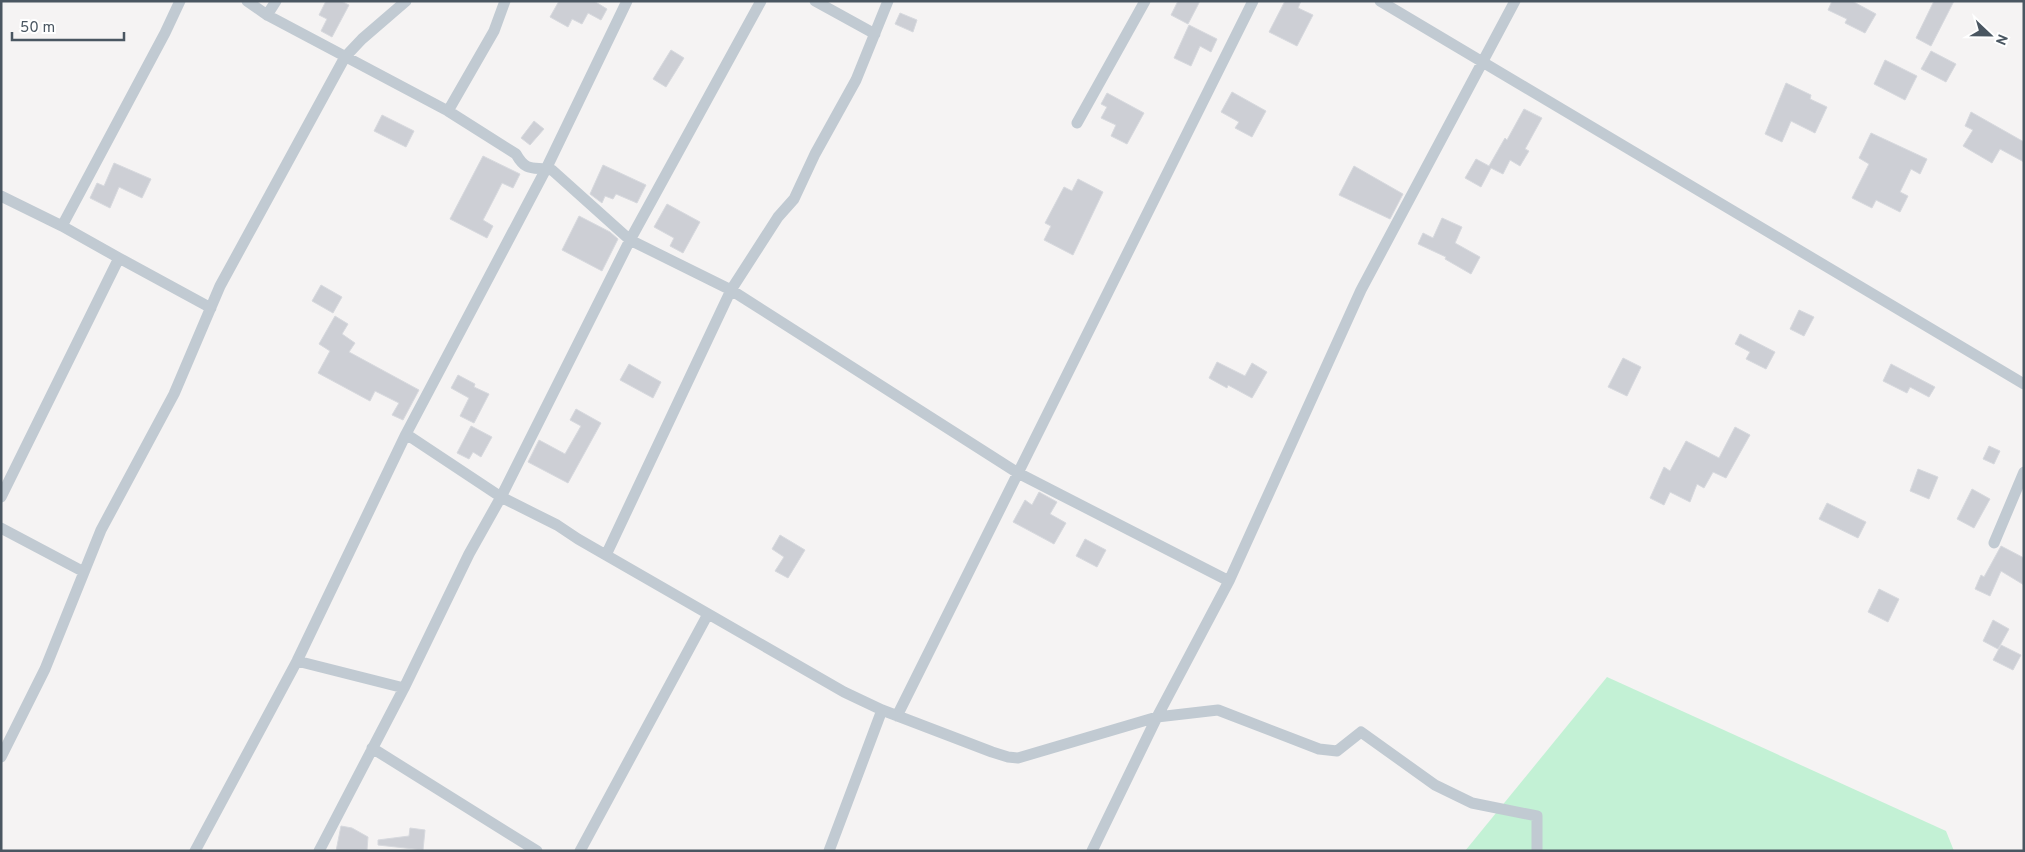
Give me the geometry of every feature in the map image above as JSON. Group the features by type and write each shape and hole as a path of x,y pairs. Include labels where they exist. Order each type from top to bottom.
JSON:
{"street":[{"path":"62,226 165,33 180,1"},
{"path":"247,1 267,15 448,111 516,154 520,161 532,170 552,170 630,240 731,290 1018,472 1229,581"},
{"path":"267,15 276,1"},
{"path":"1,757 45,669 101,530 174,394 220,286 345,57 362,39 406,1"},
{"path":"448,111 494,31 505,1"},
{"path":"195,851 297,661 406,434 546,169 627,1"},
{"path":"319,851 404,688 469,554 501,497 630,240 760,1"},
{"path":"815,1 875,34"},
{"path":"606,555 731,290 778,216 794,199 815,154 856,80 888,1"},
{"path":"1078,123 1145,1"},
{"path":"897,716 1253,1"},
{"path":"1380,1 2024,384"},
{"path":"1092,851 1157,717 1229,581 1361,290 1515,1"},
{"path":"1,196 62,226 210,308"},
{"path":"1,497 119,258"},
{"path":"406,434 501,497 557,525 844,692 897,716 1008,757 1018,758 1157,717 1218,710 1319,749 1336,751 1360,732 1436,785 1472,803 1537,816 1537,851"},
{"path":"1994,543 2024,472"},
{"path":"1,528 84,572"},
{"path":"580,851 708,614"},
{"path":"297,661 404,688"},
{"path":"828,851 882,710"},
{"path":"372,748 537,851"}],"green space":[{"path":"1607,677 1946,831 1954,851 1465,851"}],"building":[{"path":"326,1 341,1 349,5 332,37 321,31 327,19 319,15"},
{"path":"559,1 594,1 607,9 601,20 588,13 582,24 572,19 568,27 550,17"},
{"path":"1178,1 1200,1 1188,24 1171,15"},
{"path":"1285,1 1301,1 1298,8 1313,15 1297,46 1269,32"},
{"path":"1832,1 1852,1 1876,14 1865,33 1845,23 1847,19 1828,10"},
{"path":"1934,1 1954,1 1931,46 1916,38"},
{"path":"900,13 917,20 913,32 895,24"},
{"path":"1189,25 1217,39 1211,52 1200,46 1191,66 1174,58"},
{"path":"671,50 684,58 666,87 653,79"},
{"path":"1931,51 1956,64 1946,82 1921,69"},
{"path":"1885,60 1917,76 1905,100 1874,84"},
{"path":"1786,83 1811,95 1810,99 1827,107 1815,133 1791,121 1782,142 1765,134"},
{"path":"1232,92 1266,111 1252,137 1235,128 1239,122 1221,112"},
{"path":"1107,93 1144,113 1127,144 1111,136 1116,125 1101,118 1107,107 1101,104"},
{"path":"1524,109 1542,118 1525,149 1529,151 1520,166 1510,160 1503,174 1491,168 1481,187 1465,178 1476,159 1489,166 1505,138 1507,140"},
{"path":"1971,112 2024,142 2024,162 2000,149 1992,163 1963,146 1973,130 1965,126"},
{"path":"382,115 414,131 406,147 374,131"},
{"path":"534,121 544,129 530,145 521,138"},
{"path":"1871,133 1927,159 1920,174 1911,169 1900,192 1908,196 1900,212 1876,200 1872,208 1852,198 1869,164 1859,158"},
{"path":"483,156 520,174 513,188 502,183 483,220 493,226 487,238 450,219"},
{"path":"114,163 151,179 142,198 119,187 110,208 90,198 97,183 104,186"},
{"path":"603,165 646,185 637,203 616,194 613,199 605,196 602,203 590,194"},
{"path":"1354,166 1403,194 1390,219 1339,195"},
{"path":"1078,179 1103,192 1073,255 1044,240 1051,226 1045,223 1064,187 1072,191"},
{"path":"667,204 700,222 683,253 670,246 674,238 654,227"},
{"path":"579,216 610,232 618,239 602,271 562,250"},
{"path":"1442,218 1462,227 1455,243 1480,257 1471,274 1445,259 1446,257 1418,244 1423,233 1433,238"},
{"path":"321,285 342,297 333,313 312,301"},
{"path":"1799,310 1814,317 1804,336 1790,329"},
{"path":"335,316 348,324 342,334 355,343 349,352 419,390 403,420 392,415 399,403 375,391 370,401 318,373 330,351 319,344"},
{"path":"1740,334 1775,352 1766,369 1746,359 1750,352 1735,344"},
{"path":"1623,358 1641,367 1627,396 1608,387"},
{"path":"1217,362 1245,376 1252,363 1267,372 1252,398 1228,385 1227,388 1209,378"},
{"path":"629,364 661,382 653,398 620,380"},
{"path":"1891,364 1935,387 1929,397 1910,387 1907,393 1883,381"},
{"path":"458,375 475,384 474,387 489,394 474,423 460,416 469,398 451,388"},
{"path":"576,409 601,423 568,483 528,462 539,440 565,454 581,426 570,420"},
{"path":"471,426 492,437 481,457 473,452 469,459 457,453"},
{"path":"1735,427 1750,435 1726,478 1713,472 1704,488 1697,484 1690,502 1670,492 1664,505 1650,498 1664,467 1670,471 1686,441 1719,458"},
{"path":"1989,446 2000,451 1994,464 1983,459"},
{"path":"1918,469 1938,477 1929,499 1910,491"},
{"path":"1972,489 1990,499 1974,528 1957,519"},
{"path":"1039,492 1057,502 1050,514 1066,523 1054,544 1013,522 1025,500 1032,505"},
{"path":"1827,503 1866,522 1858,538 1819,519"},
{"path":"780,535 805,550 788,578 775,571 784,557 772,549"},
{"path":"1085,539 1106,550 1097,567 1076,556"},
{"path":"2001,546 2024,558 2024,585 2001,571 1990,596 1975,589 1981,575 1984,577"},
{"path":"1879,589 1899,599 1888,622 1868,612"},
{"path":"1993,620 2009,629 1998,649 1983,641"},
{"path":"2001,645 2021,655 2013,670 1993,660"},
{"path":"341,826 352,828 368,837 367,850 336,851"},
{"path":"410,828 425,830 423,850 378,845 378,840 409,836"}]}
